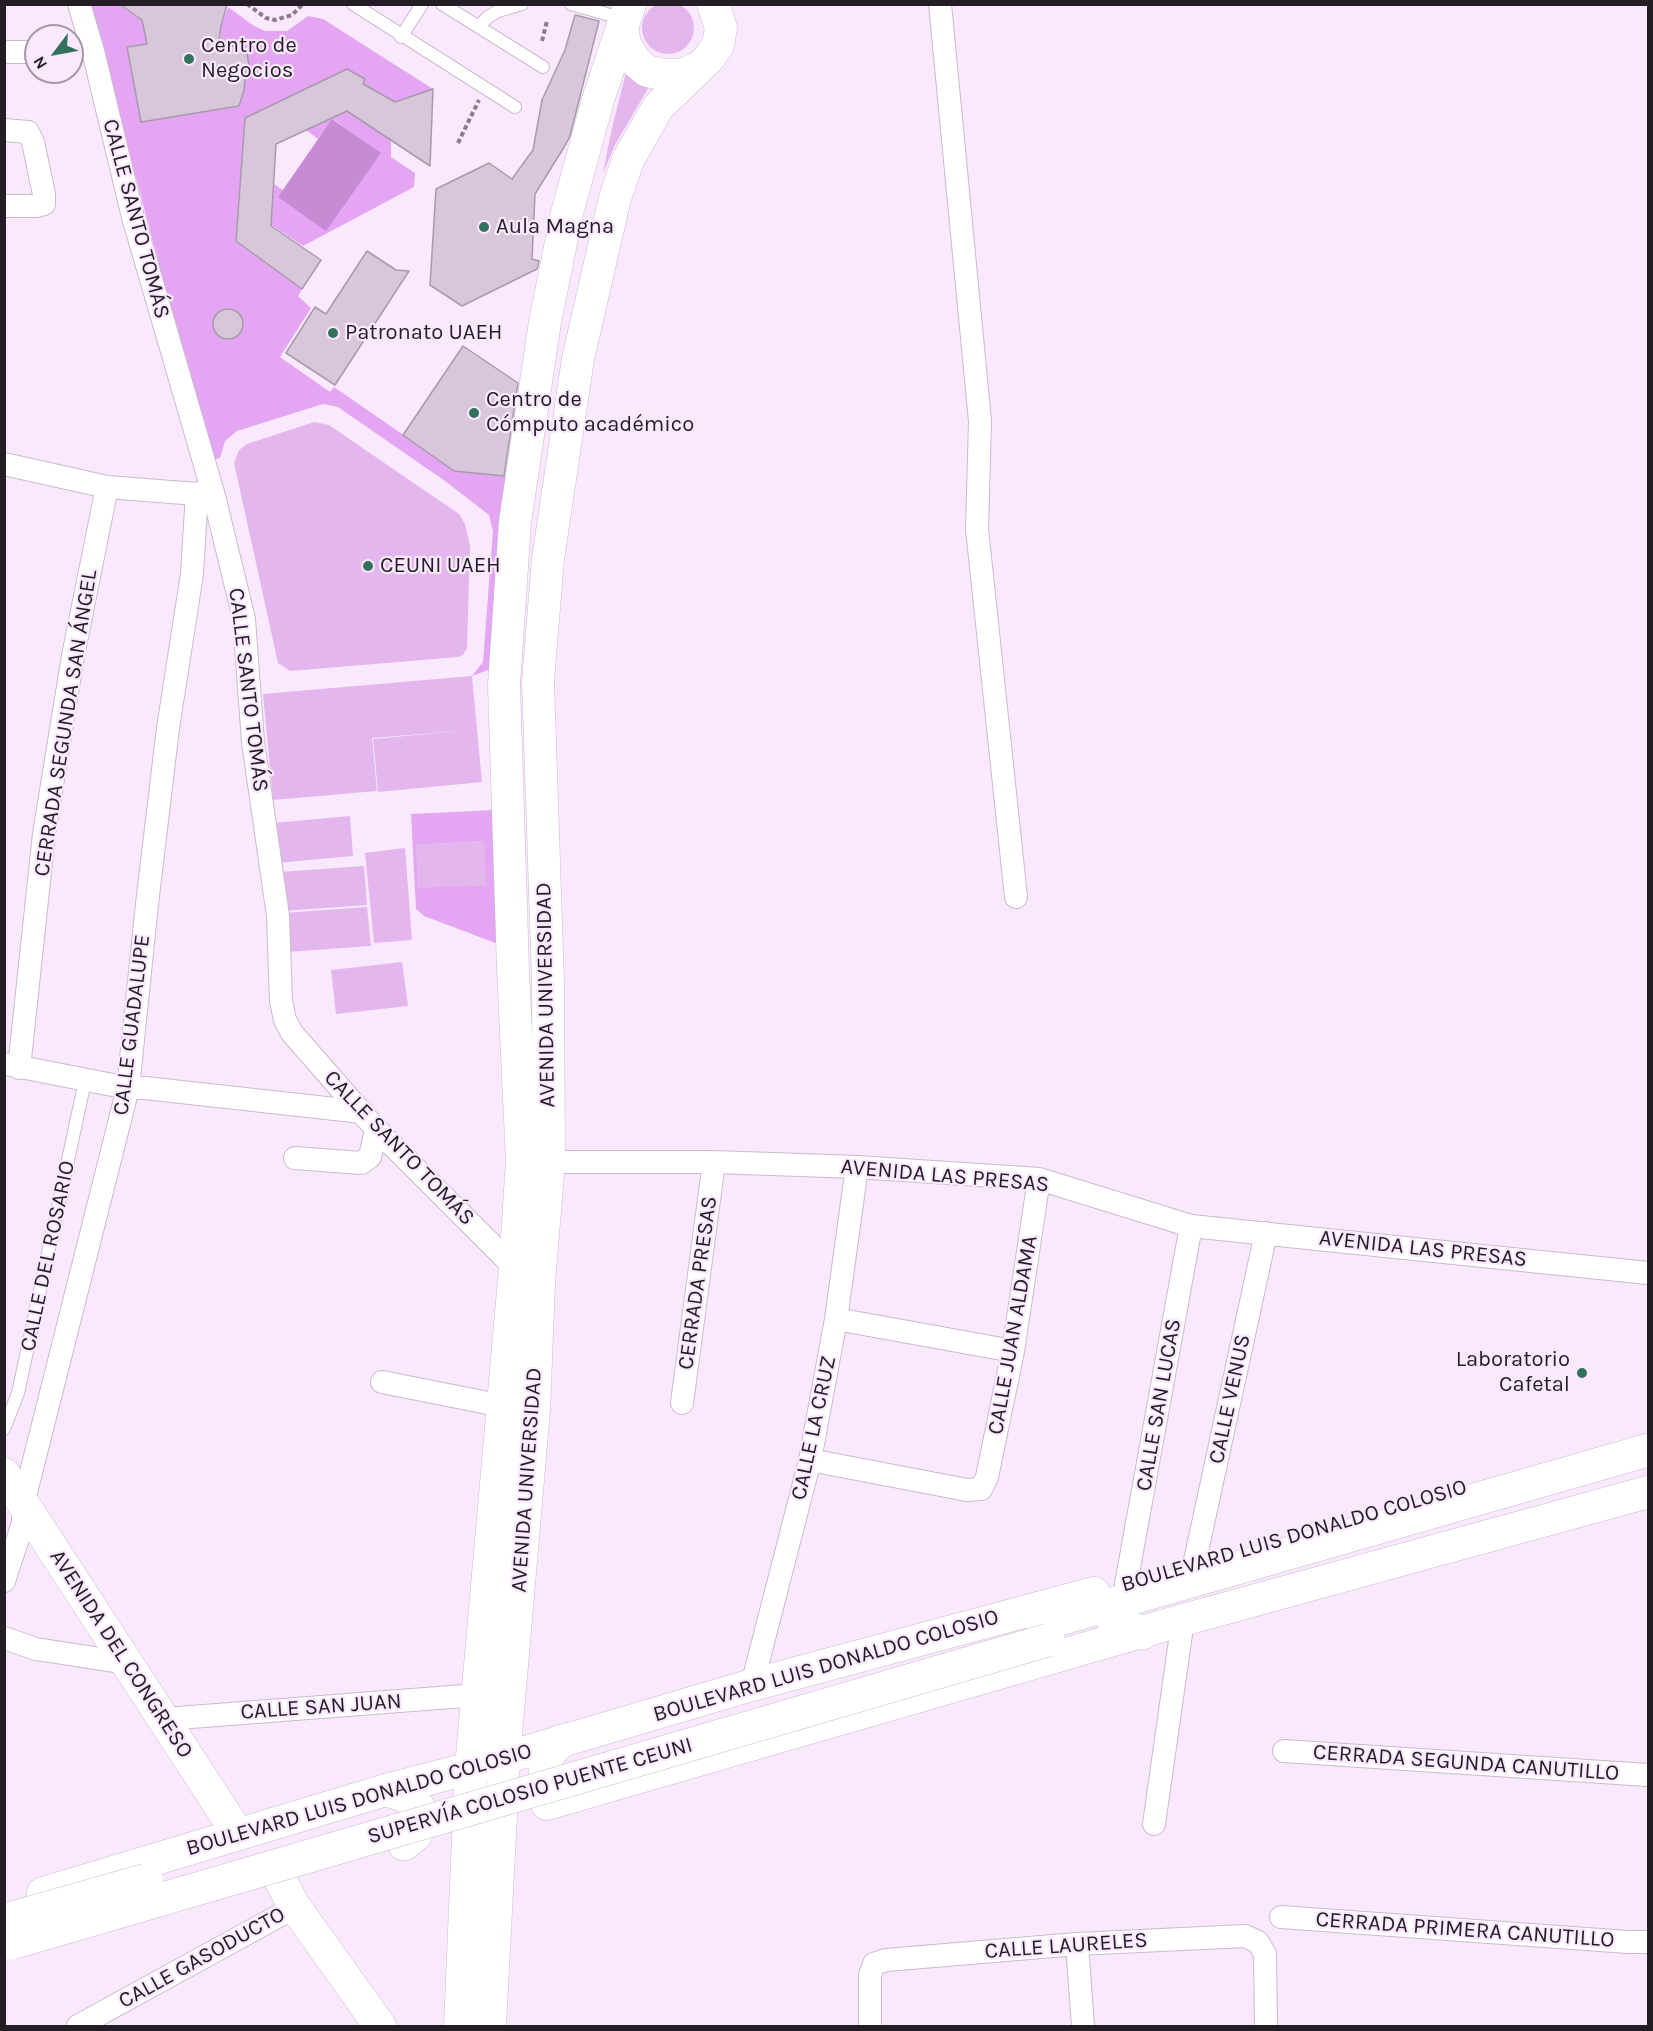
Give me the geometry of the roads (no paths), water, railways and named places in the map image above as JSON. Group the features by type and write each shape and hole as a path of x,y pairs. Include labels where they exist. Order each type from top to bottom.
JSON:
{"main road":[{"path":"1123,1610 1648,1450"},
{"path":"1123,1610 1648,1465"},
{"name":"SUPERVÍA COLOSIO PUENTE CEUNI","path":"6,1938 1123,1610"},
{"path":"561,1741 547,1758 545,1770 554,1788 573,1796"},
{"path":"386,1790 412,1800 419,1808 420,1826 415,1835 403,1845"}],"street":[{"name":"CALLE SANTO TOMÁS","path":"79,4 80,24"},
{"name":"AVENIDA UNIVERSIDAD","path":"460,2026 467,1827 477,1695 515,1268 535,1162 548,982 538,681 548,559 578,359 615,198 628,160 653,114 708,59 718,45 721,28 713,4"},
{"path":"940,4 980,421 977,529 1016,897"},
{"path":"625,17 625,44 635,61 647,71 665,75 682,75 698,68"},
{"name":"AVENIDA UNIVERSIDAD","path":"490,2026 504,1758 534,1410 539,1283 535,1162 513,957 504,685 515,522 544,322 579,145 593,97 625,17"},
{"path":"4,52 24,52"},
{"name":"CALLE SANTO TOMÁS","path":"84,58 133,217 205,495 244,619 253,742 278,915 283,1011 292,1033 369,1121 515,1268"},
{"path":"4,130 28,132 33,142 44,204 4,206"},
{"path":"4,464 108,487 205,495"},
{"name":"CERRADA SEGUNDA SAN ÁNGEL","path":"12,1066 44,834 73,656 108,487"},
{"name":"CALLE GUADALUPE","path":"4,1581 22,1523 23,1504 128,1089 168,728 205,495"},
{"path":"12,1066 128,1089 145,1088 369,1121 370,1157 361,1163 295,1158"},
{"name":"AVENIDA LAS PRESAS","path":"535,1162 714,1162 857,1167 1039,1179 1191,1226 1648,1273"},
{"name":"CERRADA PRESAS","path":"682,1403 714,1162"},
{"name":"CALLE LA CRUZ","path":"752,1685 810,1460 836,1319 857,1167"},
{"name":"CALLE JUAN ALDAMA","path":"810,1460 967,1490 981,1489 987,1477 1013,1351 1039,1179"},
{"name":"CALLE SAN LUCAS","path":"1123,1610 1191,1226"},
{"name":"CALLE VENUS","path":"1194,1565 1266,1233"},
{"path":"836,1319 1013,1351"},
{"path":"382,1382 503,1406"},
{"name":"BOULEVARD LUIS DONALDO COLOSIO","path":"6,1938 288,1893 403,1845 573,1796 1123,1610 1194,1565 1648,1433"},
{"name":"AVENIDA DEL CONGRESO","path":"4,1474 238,1834"},
{"name":"BOULEVARD LUIS DONALDO COLOSIO","path":"4,1905 386,1790 471,1768 752,1685 1123,1610 1183,1620 1648,1492"},
{"path":"1154,1824 1183,1620"},
{"path":"4,1638 36,1649 127,1663"},
{"name":"CALLE SAN JUAN","path":"165,1719 477,1695"},
{"name":"CERRADA SEGUNDA CANUTILLO","path":"1284,1751 1648,1775"},
{"path":"288,1893 380,2026"},
{"name":"CALLE GASODUCTO","path":"78,2026 288,1893"},
{"name":"CERRADA PRIMERA CANUTILLO","path":"1281,1917 1648,1942"},
{"name":"CALLE LAURELES","path":"870,2026 870,1975 874,1964 886,1960 1077,1944 1245,1936 1258,1942 1265,1953 1266,2026"},
{"path":"1077,1944 1083,2026"}],"lane":[{"path":"352,4 515,107"},
{"path":"401,37 422,4"},
{"path":"442,4 543,67"},
{"path":"479,26 498,11 522,4"},
{"path":"571,4 625,17"},
{"name":"CALLE DEL ROSARIO","path":"4,1428 18,1393 85,1081"}],"place":[{"name":"Centro de Negocios","path":"189,59"},
{"name":"Aula Magna","path":"484,227"},
{"name":"Patronato UAEH","path":"333,333"},
{"name":"Centro de Cómputo académico","path":"474,413"},
{"name":"CEUNI UAEH","path":"368,566"},
{"name":"Laboratorio Cafetal","path":"1582,1373"}]}
